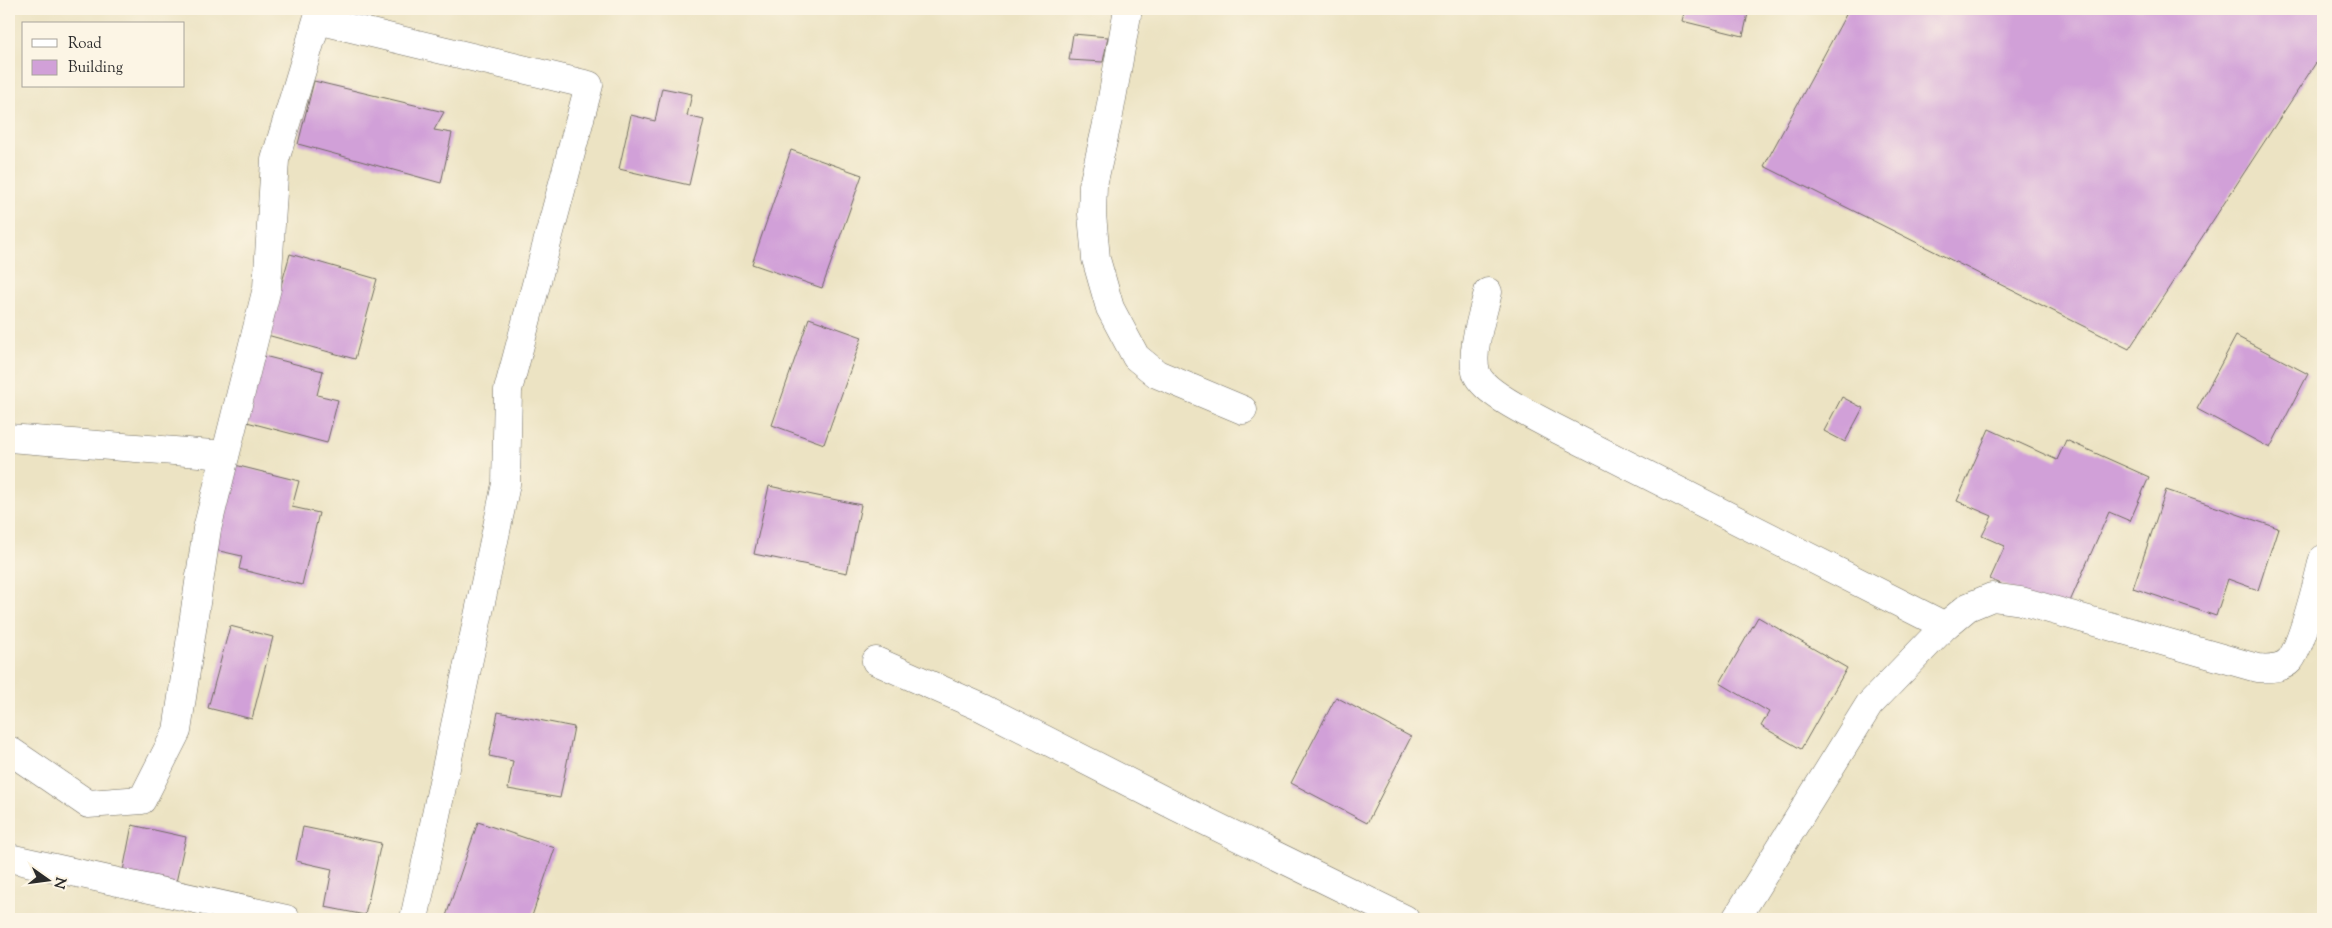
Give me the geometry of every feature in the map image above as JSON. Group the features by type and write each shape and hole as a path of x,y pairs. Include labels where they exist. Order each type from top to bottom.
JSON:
{"street":[{"path":"1128,9 1112,98 1093,185 1092,214 1096,259 1110,308 1136,357 1157,374 1243,410"},
{"path":"9,750 88,804 142,800 177,731 207,529 267,288 275,160 317,20 588,85 508,390 506,484 414,919"},
{"path":"1488,292 1475,363 1479,379 1494,392 1553,427 1945,626"},
{"path":"9,438 225,455"},
{"path":"1736,919 1869,706 1945,626 1968,607 1992,597 2021,601 2257,668 2269,669 2281,666 2290,660 2300,638 2323,559"},
{"path":"876,661 983,708 1177,808 1405,919"},
{"path":"9,858 286,919"}],"building":[{"path":"1685,9 1749,9 1743,36 1682,21"},
{"path":"1849,9 2323,9 2323,52 2129,349 1764,166"},
{"path":"1073,34 1108,37 1103,62 1069,60"},
{"path":"314,81 444,112 434,130 452,133 441,183 298,144"},
{"path":"662,88 692,94 687,116 704,120 689,185 619,169 631,115 655,121"},
{"path":"791,150 862,175 822,288 752,264"},
{"path":"290,254 377,279 355,359 267,335"},
{"path":"809,318 862,337 824,444 772,425"},
{"path":"2236,336 2308,374 2270,448 2197,409"},
{"path":"260,355 323,371 317,395 338,400 327,443 243,421"},
{"path":"1842,397 1863,408 1845,442 1824,431"},
{"path":"1989,429 2057,460 2066,440 2149,477 2130,521 2109,512 2065,613 1990,579 2005,546 1982,536 1992,516 1957,501"},
{"path":"235,465 299,481 292,507 319,513 302,585 239,569 242,556 215,550"},
{"path":"769,486 861,505 847,573 754,554"},
{"path":"2166,490 2278,528 2258,590 2228,579 2216,616 2133,588"},
{"path":"1758,617 1847,668 1801,749 1761,726 1769,712 1720,683"},
{"path":"230,626 273,637 252,719 208,708"},
{"path":"1336,697 1411,737 1367,823 1291,783"},
{"path":"498,712 574,727 560,798 508,789 513,761 489,756"},
{"path":"478,822 555,848 531,919 445,919"},
{"path":"132,825 186,837 175,887 122,876"},
{"path":"303,827 381,843 365,915 325,907 332,869 296,861"}]}
